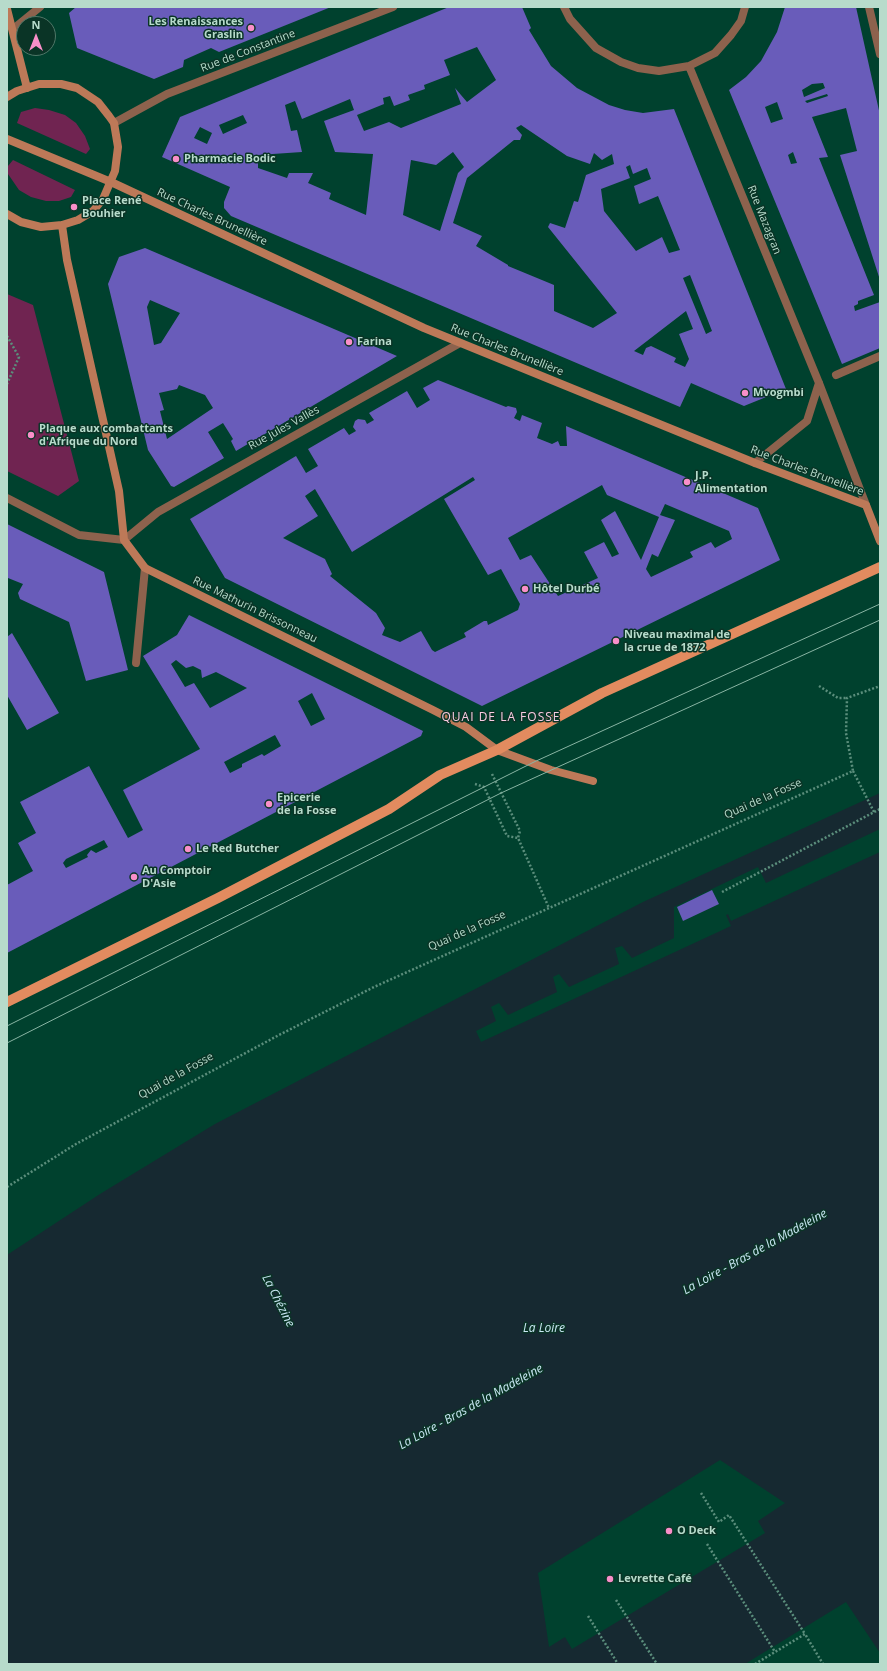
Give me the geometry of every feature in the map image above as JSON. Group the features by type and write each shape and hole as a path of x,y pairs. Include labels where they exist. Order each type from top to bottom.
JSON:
{"main road":[{"path":"7,8 27,88"},
{"path":"7,97 39,84 52,83 77,88 98,102 114,123 118,147 115,171 111,182 103,199 93,211 78,220 62,225 41,227 21,222 7,214"},
{"name":"Rue Charles Brunellière","path":"7,139 111,182 424,328 755,463 866,505 880,541"},
{"path":"62,225 68,266 119,491 124,540"},
{"name":"Rue Mathurin Brissonneau","path":"124,540 145,568 440,713 466,727 496,750"},
{"path":"7,1002 218,898 389,809 440,775 496,750 602,693 880,567"},
{"path":"496,750 551,770 593,781"}],"street":[{"path":"13,29 40,7"},
{"name":"Rue de Constantine","path":"114,123 167,94 393,7"},
{"path":"564,7 570,19 596,48 621,62 638,68 659,71 689,66 715,53 741,21 745,7"},
{"path":"869,7 880,54"},
{"name":"Rue Mazagran","path":"689,66 819,383 866,505"},
{"name":"Rue Jules Vallès","path":"124,540 158,512 460,343"},
{"path":"836,375 880,356"},
{"path":"755,463 807,421 819,383"},
{"path":"7,498 79,535 124,540"},
{"path":"136,663 145,568"}],"path":[{"path":"7,336 18,356 7,384"},
{"path":"819,686 838,698 847,698 880,686"},
{"path":"847,698 846,732 853,771 874,812"},
{"name":"Quai de la Fosse","path":"7,1187 76,1144 279,1035 397,976 853,771"},
{"path":"476,783 484,787 508,836 518,838 549,908"},
{"path":"722,892 880,809"},
{"path":"701,1493 719,1522 728,1515 824,1664"},
{"path":"707,1544 775,1652"},
{"path":"616,1600 657,1664"},
{"path":"588,1616 618,1664"},
{"path":"755,1664 805,1634"}],"shaded area":[{"path":"35,108 49,110 65,115 76,123 85,136 90,149 86,154 17,123 21,112"},
{"path":"13,160 75,190 71,197 59,201 46,201 31,197 19,190 8,174 8,166"},
{"path":"7,294 33,305 79,481 58,496 7,471"}],"water":[{"name":"La Loire","path":"880,793 880,1653 846,1602 745,1664 7,1664 7,1255 100,1194 215,1124 643,902"}],"pier":[{"path":"880,829 880,852 731,921 728,914 726,915 731,926 481,1042 476,1031 496,1021 491,1007 499,1003 508,1015 557,992 553,977 559,974 569,987 619,964 615,948 622,946 632,958 674,938 674,907 758,867 766,883"},
{"path":"720,1460 785,1503 758,1521 765,1533 572,1649 565,1637 549,1647 538,1573"}],"building":[{"path":"76,7 331,7 219,52 211,48 184,60 183,67 154,79 77,48 69,13"},
{"path":"449,7 522,7 531,28 529,30 551,66 577,88 609,105 625,110 643,113 674,109 786,389 744,406 691,383 680,407 231,216 224,208 224,202 230,187 162,157 180,117","holes":["477,47 496,80 467,102 455,88 461,104 401,128 389,122 364,131 357,115 384,104 383,98 390,96 394,106 410,100 408,95 425,89 424,85 450,75 444,60","350,99 354,110 324,121 335,152 373,154 366,215 329,199 331,193 308,183 313,173 289,173 287,178 258,168 258,155 302,152 297,130 291,131 285,105 295,101 302,119","243,115 247,123 223,134 219,125","521,125 567,156 590,164 594,153 602,160 612,154 614,164 586,175 578,202 574,201 565,228 550,223 548,227 617,313 593,328 554,311 554,285 508,266 476,246 482,236 453,223 467,178 514,140 520,140 522,135 516,128","200,127 212,133 207,144 194,138","453,152 464,167 458,173 440,231 403,215 411,160 436,165","630,165 633,174 647,168 651,179 634,186 639,204 658,196 680,250 669,253 662,237 636,251 604,211 601,189 630,178 626,167","690,275 712,331 706,334 683,278","686,311 693,329 679,334 689,359 685,367 674,362 676,358 651,346 646,348 643,355 634,351"]},
{"path":"785,7 856,7 880,115 880,280 840,155 857,151 846,108 812,117 828,157 819,158 874,295 858,301 858,304 854,306 855,311 880,302 880,348 842,364 729,90 746,77 761,61 777,32","holes":["823,83 825,88 804,97 802,90 812,84","827,94 828,96 807,103 805,101","777,102 783,119 771,123 765,107","793,152 797,163 791,164 788,155"]},
{"path":"145,248 397,356 236,451 231,441 233,439 223,423 208,432 224,458 174,487 171,486 148,450 108,284 119,257","holes":["150,300 180,313 161,343 154,345 147,307","179,385 205,395 213,408 167,439 160,411 164,410 159,393 177,389"]},
{"path":"438,380 506,407 516,408 517,412 514,418 520,421 522,415 542,423 537,438 552,444 558,441 560,446 567,446 566,426 758,508 780,560 482,706 225,578 190,519 296,456 306,473 318,466 308,449 344,428 349,435 356,431 353,427 355,421 358,419 365,420 367,424 374,420 369,413 407,391 417,408 430,400 423,388","holes":["473,477 475,480 444,499 488,575 501,569 520,604 518,610 488,625 487,621 484,621 464,633 466,637 435,652 432,650 421,631 400,642 382,635 385,628 376,613 330,576 332,574 325,559 283,538 318,516 305,496 315,489 352,552","602,485 607,495 659,517 641,560 615,511 601,520 619,554 612,557 604,542 584,552 598,578 558,596 531,555 520,560 508,538","665,504 729,531 732,539 715,548 711,542 690,552 693,557 651,577 646,569 652,554 658,557 675,520 660,515"]},
{"path":"7,524 104,572 128,670 86,681 69,622 20,599 18,593 23,584 8,578 7,580"},
{"path":"189,615 423,731 421,736 7,953 7,885 33,871 18,843 36,833 20,802 89,766 128,838 143,830 123,790 200,749 143,656 177,635","holes":["176,660 186,668 193,666 201,670 202,678 216,672 247,688 210,708 194,683 185,687 171,664","312,693 325,719 311,726 298,701","275,735 281,746 264,756 262,754 242,764 242,767 230,773 224,762","104,840 108,847 96,853 91,850 87,855 88,857 66,868 63,863 66,859"]},
{"path":"12,633 59,713 27,730 7,695 7,637"},
{"path":"712,890 719,904 683,921 677,907"}],"tram line":[{"path":"7,1026 534,762 880,604"},
{"path":"7,1043 501,793 880,620"}],"place":[{"name":"Les Renaissances Graslin","path":"251,28"},
{"name":"Pharmacie Bodic","path":"176,159"},
{"name":"Place René Bouhier","path":"74,207"},
{"name":"Farina","path":"349,342"},
{"name":"Mvogmbi","path":"745,393"},
{"name":"Plaque aux combattants d'Afrique du Nord","path":"31,435"},
{"name":"J.P. Alimentation","path":"687,482"},
{"name":"Hôtel Durbé","path":"525,589"},
{"name":"Niveau maximal de la crue de 1872","path":"616,641"},
{"name":"Epicerie de la Fosse","path":"269,804"},
{"name":"Le Red Butcher","path":"188,849"},
{"name":"Au Comptoir D'Asie","path":"134,877"},
{"name":"O Deck","path":"669,1531"},
{"name":"Levrette Café","path":"610,1579"}],"district":[{"name":"QUAI DE LA FOSSE","path":"501,718"}],"water label":[{"name":"La Loire - Bras de la Madeleine","path":"755,1252"},
{"name":"La Chézine","path":"278,1301"},
{"name":"La Loire - Bras de la Madeleine","path":"471,1407"}]}
